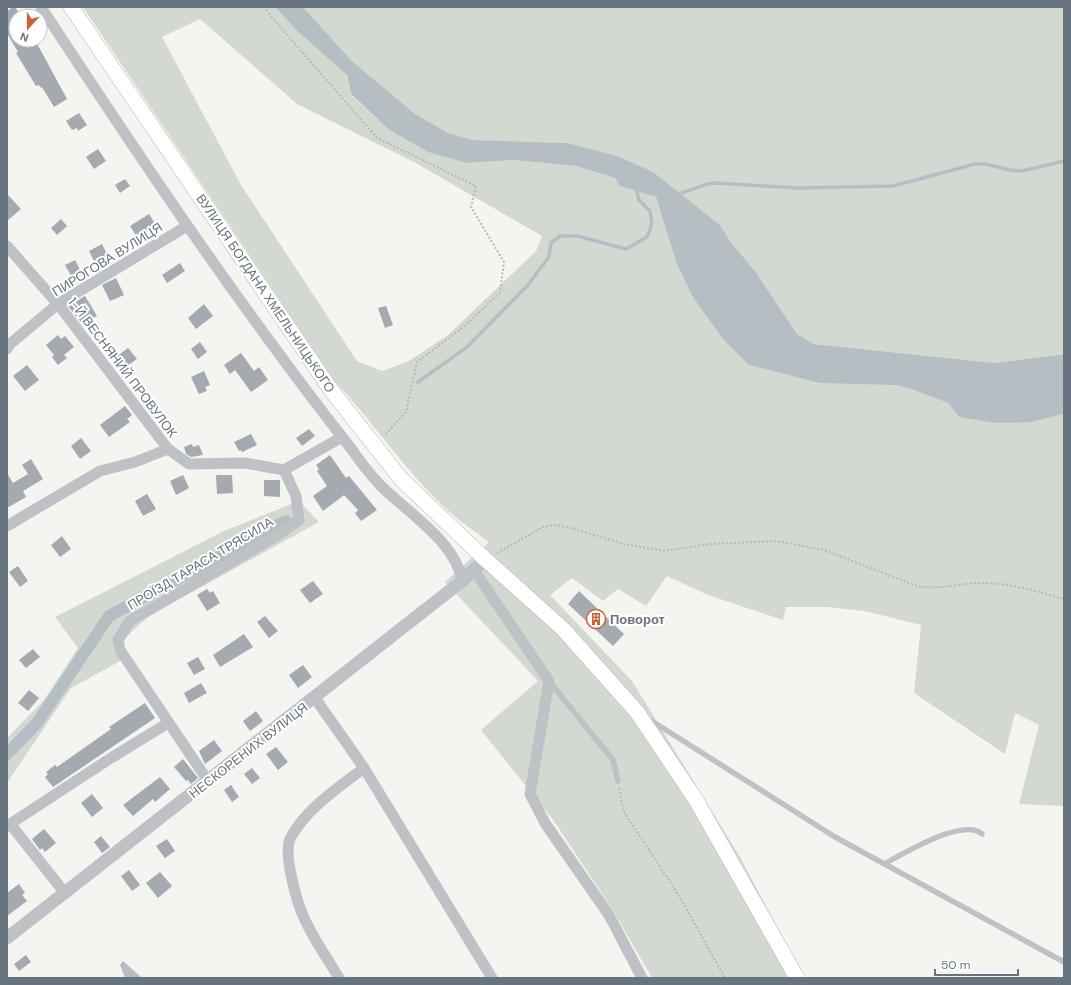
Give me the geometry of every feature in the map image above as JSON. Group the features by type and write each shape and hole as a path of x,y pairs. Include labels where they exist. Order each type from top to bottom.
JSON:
{"main road":[{"name":"ВУЛИЦЯ БОГДАНА ХМЕЛЬНИЦЬКОГО","path":"71,7 331,390 374,446 401,479 485,559 563,629 637,712 696,800 797,978"}],"street":[{"path":"41,7 187,226 342,437 380,484 435,536 456,560 460,569 462,581"},
{"name":"ПИРОГОВА ВУЛИЦЯ","path":"7,349 10,344 58,304 187,226"},
{"name":"1-Й ВЕСНЯНИЙ ПРОВУЛОК","path":"7,246 58,304 168,449 189,464 245,463 284,470"},
{"path":"284,470 342,437"},
{"path":"7,526 100,471 135,462 168,449"},
{"name":"ПРОЇЗД ТАРАСА ТРЯСИЛА","path":"208,781 120,650 118,640 130,620 275,537 299,520 296,496 284,470"},
{"name":"НЕСКОРЕНИХ ВУЛИЦЯ","path":"7,938 315,698 462,581 485,559"},
{"path":"474,570 549,681 530,794 545,822 609,915 642,978"},
{"path":"315,698 364,768 492,978"},
{"path":"65,893 9,826 111,758 168,723"},
{"path":"339,978 305,919 287,862 290,838 305,818 327,796 364,768"}],"lane":[{"path":"549,681 613,760 618,781"},
{"path":"637,712 835,837 1064,962"},
{"path":"884,864 931,839 957,830 978,831 982,834"}],"path":[{"path":"263,7 377,138 476,186 472,207 504,262 500,293 461,329 417,362 406,412 374,446"},
{"path":"485,559 543,527 555,525 571,528 624,544 664,551 711,544 777,541 824,550 917,586 931,589 978,583 1002,584 1064,599"},
{"path":"618,781 624,812 678,894 725,978"}],"shaded area":[{"path":"83,7 275,7 297,31 347,75 351,95 388,129 467,163 514,160 576,166 615,178 619,186 656,197 676,262 692,296 895,385 914,390 948,403 959,417 1032,422 1064,414 1064,806 1019,804 1039,725 1015,713 1005,754 914,693 921,625 865,611 828,607 786,607 783,620 708,595 667,576 646,606 618,589 603,601 572,578 550,595 632,681 740,857 804,978 652,978 614,912 554,821 481,730 538,681 445,582 489,542 451,513 425,488 335,382","holes":["200,19 297,104 414,162 542,236 536,251 448,335 409,361 382,371 357,361 241,185 162,37"]},
{"path":"275,7 303,7 352,61 414,113 448,133 473,140 567,143 617,156 653,172 720,225 730,241 755,271 797,334 814,344 995,363 1064,354 1064,414 1032,422 996,423 959,417 948,403 914,390 895,385 820,383 749,365 723,339 692,296 676,262 656,197 619,186 615,178 576,166 514,160 467,163 428,152 388,129 351,94 347,75 297,31"},
{"path":"303,7 1064,7 1064,354 995,363 814,344 797,334 755,271 730,241 720,225 567,143 473,140 448,133 414,113 352,61"},
{"path":"299,501 319,522 149,616 124,639 122,660 71,688 7,783 7,738 44,700 78,648 55,617 224,531"},
{"path":"123,961 142,978 125,978 120,965"}],"building":[{"path":"8,10 8,35 7,33"},
{"path":"16,48 39,48 67,99 54,107 42,87 41,88 39,85 36,86 16,53 18,52"},
{"path":"79,113 87,125 78,131 77,128 72,130 66,121"},
{"path":"98,149 106,161 94,169 86,157"},
{"path":"125,179 130,186 120,193 115,185"},
{"path":"7,194 21,209 7,221"},
{"path":"149,214 156,225 137,237 130,226"},
{"path":"61,219 67,226 57,235 51,228"},
{"path":"102,244 109,258 96,265 89,251"},
{"path":"75,260 82,274 73,279 65,265"},
{"path":"180,263 185,271 167,283 162,275"},
{"path":"116,278 124,295 110,301 102,285"},
{"path":"85,296 97,316 82,324 68,306"},
{"path":"204,304 213,316 196,329 188,318"},
{"path":"386,306 393,325 385,328 378,308"},
{"path":"58,335 61,339 65,336 74,347 64,355 67,358 58,365 52,357 54,355 46,345"},
{"path":"200,342 207,352 198,359 191,349"},
{"path":"128,348 137,359 124,368 116,357"},
{"path":"241,353 254,371 259,367 268,380 251,392 235,370 230,374 224,365"},
{"path":"27,365 39,380 25,391 13,376"},
{"path":"204,371 210,385 205,387 207,391 199,394 191,377"},
{"path":"125,406 132,415 127,419 130,422 109,437 100,425"},
{"path":"309,429 315,436 302,446 296,438"},
{"path":"251,434 257,445 242,452 241,450 239,451 234,442"},
{"path":"81,438 91,451 80,459 71,446"},
{"path":"192,444 193,447 199,445 203,455 191,457 186,454 184,447"},
{"path":"330,455 346,478 349,476 377,510 361,521 355,513 358,510 344,495 323,511 313,496 327,486 317,471 319,469 316,465"},
{"path":"31,459 43,479 23,491 26,497 7,508 7,473 13,483 28,474 22,465"},
{"path":"183,475 189,488 176,495 170,481"},
{"path":"216,475 232,475 233,493 217,494"},
{"path":"264,480 280,480 280,497 264,496"},
{"path":"147,494 156,509 143,516 135,501"},
{"path":"62,536 71,549 60,557 51,545"},
{"path":"18,566 28,581 20,587 9,572"},
{"path":"313,581 323,594 310,603 300,590"},
{"path":"207,589 210,593 213,591 220,603 207,611 197,595"},
{"name":"Поворот","path":"579,591 624,634 613,646 568,604"},
{"path":"265,616 278,631 269,638 257,622"},
{"path":"244,634 253,647 220,667 213,655"},
{"path":"33,649 40,657 26,668 19,660"},
{"path":"198,657 205,669 194,675 187,663"},
{"path":"303,665 312,677 298,688 289,675"},
{"path":"201,683 207,693 189,703 184,693"},
{"path":"29,690 39,698 28,711 18,703"},
{"path":"145,703 155,718 53,787 45,777 48,774 46,772 55,765 57,767 111,729 109,727"},
{"path":"256,711 263,721 250,731 243,721"},
{"path":"214,740 222,751 205,764 199,751"},
{"path":"276,747 288,762 278,770 266,754"},
{"path":"183,759 198,778 191,784 188,780 186,781 174,767"},
{"path":"252,768 260,778 252,784 244,774"},
{"path":"160,777 170,789 155,802 153,799 133,816 123,805"},
{"path":"231,785 239,797 232,802 224,790"},
{"path":"92,794 103,808 92,817 81,803"},
{"path":"44,829 56,843 45,852 42,848 40,850 32,839"},
{"path":"101,836 110,847 102,853 94,842"},
{"path":"167,839 175,851 165,858 156,846"},
{"path":"129,870 140,885 132,891 121,876"},
{"path":"160,872 172,886 158,898 146,883"},
{"path":"19,884 25,893 22,895 27,901 7,916 7,893"},
{"path":"26,955 31,962 19,971 14,964"}],"waterway":[{"path":"676,195 704,185 715,183 798,188 893,186 975,164 986,164 1010,170 1022,171 1064,161"},
{"path":"418,382 467,347 527,286 549,257 551,243 560,236 577,236 626,249 647,237 652,223 650,211 639,200 636,188"},
{"path":"7,754 37,723 109,616 286,521"}],"place":[{"name":"Поворот","path":"596,619"}]}
